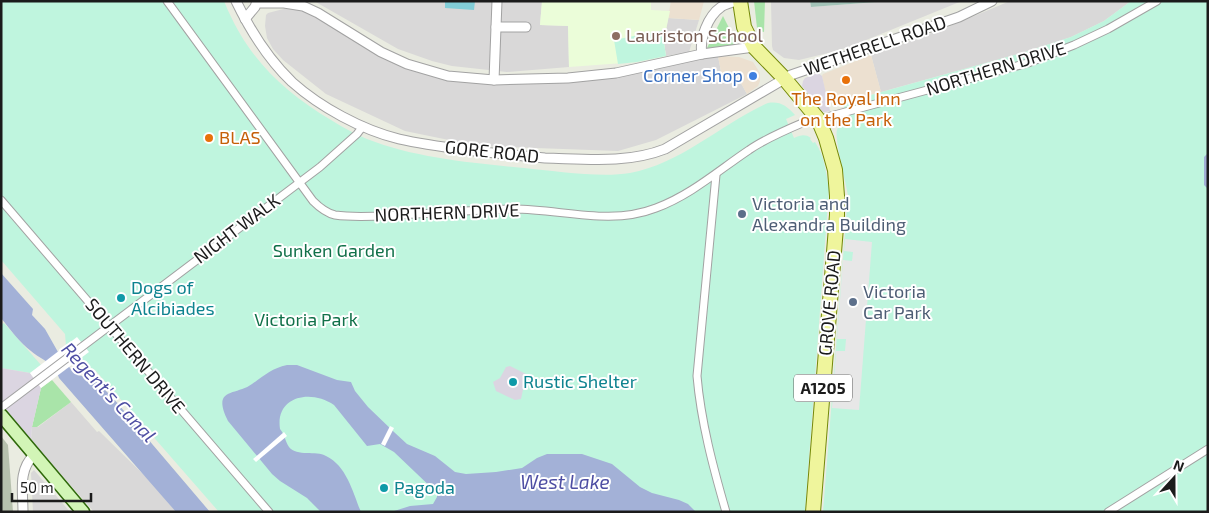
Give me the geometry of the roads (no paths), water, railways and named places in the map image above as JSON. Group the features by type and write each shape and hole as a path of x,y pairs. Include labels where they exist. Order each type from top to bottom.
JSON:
{"main road":[{"name":"A1205","path":"738,1 744,27 754,47 784,78"},
{"name":"GROVE ROAD","path":"784,78 818,119 832,156 837,180 837,215 813,512"},
{"path":"1,415 83,512"}],"street":[{"name":"NORTHERN DRIVE","path":"167,1 299,182 318,206 333,214 366,216 515,209 604,217 629,216 655,209 686,194 716,175 750,149 807,121"},
{"name":"GORE ROAD","path":"236,1 263,48 292,81 320,102 363,126 397,138 423,144 513,156 607,160 648,156 665,149 784,78"},
{"path":"494,80 497,1"},
{"path":"702,54 701,42 711,19 721,7 738,1"},
{"name":"WETHERELL ROAD","path":"784,78 959,16 992,1"},
{"name":"NORTHERN DRIVE","path":"827,117 1028,63 1074,45 1157,1"},
{"path":"245,19 257,2 303,6 318,13 381,52 407,64 448,76 494,80 568,78 616,73 702,54 754,47"},
{"path":"496,27 526,27"},
{"name":"NIGHT WALK","path":"1,408 299,182 357,134 363,126"},
{"path":"716,175 697,376 706,433 726,512"},
{"name":"SOUTHERN DRIVE","path":"1,200 269,512"},
{"path":"1108,512 1208,450"},
{"path":"23,512 23,471 26,462 34,455"}],"water":[{"path":"1208,153 1208,189 1204,185 1204,157"},
{"path":"1,273 33,309 32,315 45,329 70,368 78,375 94,379 113,398 210,512 176,512 59,378 54,368 27,348 15,336 1,318"},
{"name":"West Lake","path":"287,365 297,365 337,380 351,382 355,391 368,407 407,444 435,456 455,472 466,474 496,472 522,468 547,454 582,454 612,464 640,487 652,493 688,504 696,512 391,512 410,506 433,504 437,493 394,452 380,444 367,446 334,405 315,397 305,397 296,399 283,409 280,418 280,429 292,450 302,453 322,454 339,466 348,481 361,512 321,512 307,498 272,474 228,421 223,410 222,403 228,394 246,388 272,370"}],"place":[{"name":"Lauriston School","path":"616,36"},
{"name":"Corner Shop","path":"753,76"},
{"name":"The Royal Inn on the Park","path":"846,80"},
{"name":"BLAS","path":"209,138"},
{"name":"Victoria and Alexandra Building","path":"742,214"},
{"name":"Dogs of Alcibiades","path":"121,298"},
{"name":"Victoria Car Park","path":"853,302"},
{"name":"Rustic Shelter","path":"513,382"},
{"name":"Pagoda","path":"384,488"}],"park label":[{"name":"Sunken Garden","path":"334,251"},
{"name":"Victoria Park","path":"306,320"}],"water label":[{"name":"Regent's Canal","path":"109,392"}]}
